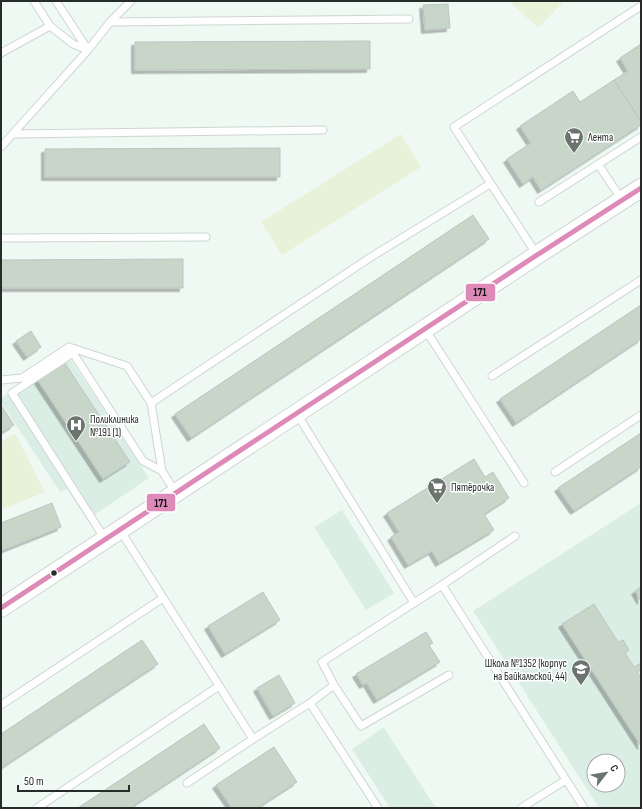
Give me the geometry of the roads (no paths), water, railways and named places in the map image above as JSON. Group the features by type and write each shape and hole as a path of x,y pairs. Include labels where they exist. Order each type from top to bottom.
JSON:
{"street":[{"path":"1,608 537,255 635,194"}],"lane":[{"path":"34,1 50,26 72,44 88,50"},
{"path":"56,1 88,50"},
{"path":"1,147 88,50 110,22 131,1"},
{"path":"537,255 454,127 641,6"},
{"path":"110,22 409,19"},
{"path":"1,52 50,26"},
{"path":"13,134 323,130"},
{"path":"539,202 641,137"},
{"path":"598,164 635,194"},
{"path":"151,403 371,256 490,184"},
{"path":"1,238 206,237"},
{"path":"492,376 641,280"},
{"path":"425,329 524,483"},
{"path":"69,346 127,366 151,403 162,472 176,493"},
{"path":"69,346 143,461 162,472"},
{"path":"1,380 22,378 69,346"},
{"path":"73,353 12,393 112,535 163,598 254,739"},
{"path":"297,414 414,603"},
{"path":"555,472 641,415"},
{"path":"449,675 361,726 334,685 322,662 515,536"},
{"path":"442,585 584,808"},
{"path":"1,705 163,598"},
{"path":"187,783 310,703 334,685"},
{"path":"37,808 219,686"},
{"path":"310,703 378,808"},
{"path":"521,808 566,780"}],"place":[{"name":"Лента","path":"574,154"},
{"name":"Поликлиника №191 (1)","path":"76,442"},
{"name":"Пятёрочка","path":"437,504"},
{"name":"Школа №1352 (корпус на Байкальской, 44)","path":"581,686"}]}
